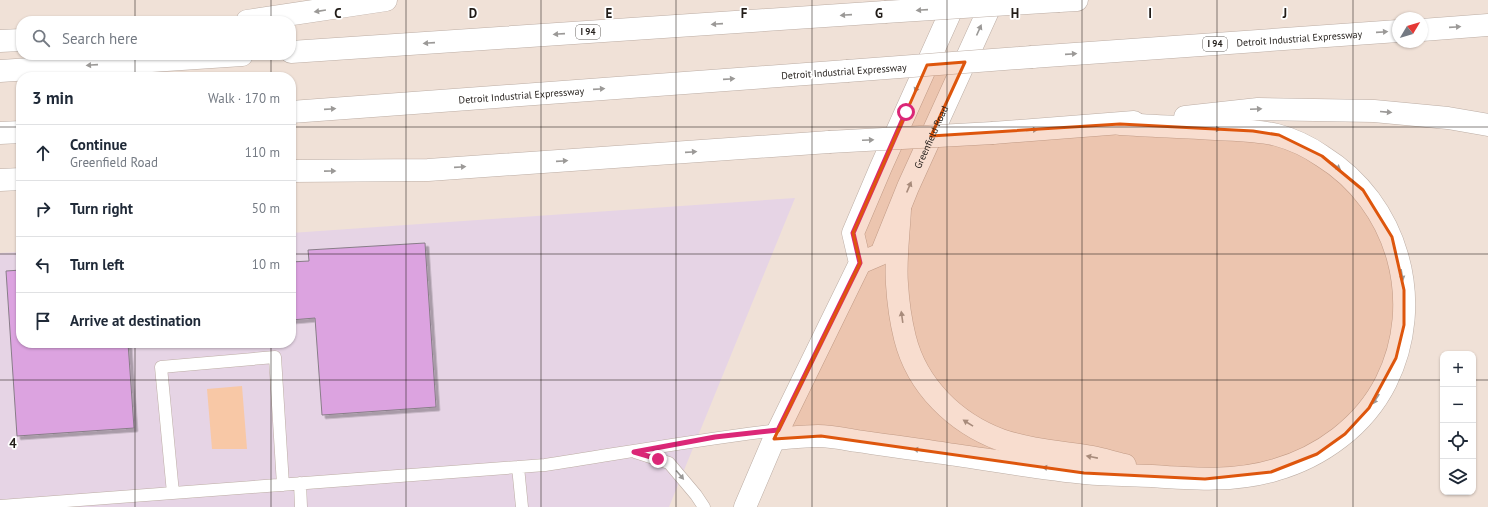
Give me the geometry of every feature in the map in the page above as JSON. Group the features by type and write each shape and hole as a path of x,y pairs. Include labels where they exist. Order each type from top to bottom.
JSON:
{"main road":[{"path":"280,16 386,0"},
{"path":"745,507 776,434 860,263 853,233 956,0"},
{"name":"Greenfield Road","path":"860,263 881,254 993,0"},
{"name":"I 94","path":"296,52 1068,1"},
{"path":"1428,30 1488,25"},
{"name":"Detroit Industrial Expressway","path":"296,112 1392,31"},
{"path":"0,41 16,40"},
{"path":"0,71 166,60"},
{"path":"296,171 428,170 829,142 1120,124 1258,109 1374,111 1448,118 1488,125"},
{"path":"776,434 821,436 1084,473 1205,479 1271,472 1317,454 1345,434 1369,408 1385,384 1396,358 1404,325 1404,290 1398,256 1392,237 1379,212 1363,190 1341,169 1302,145 1279,135 1253,131 1120,124"},
{"path":"0,133 16,132"},
{"path":"0,180 16,179"},
{"path":"900,209 897,284 905,338 919,372 927,386 942,403 957,416 978,429 1001,440 1031,448 1094,457 1171,477"}],"lane":[{"path":"174,493 161,367 274,357 283,485"},
{"path":"0,506 518,467 634,452 715,437 776,434"},
{"path":"634,452 669,463 696,495 704,507"},
{"path":"518,467 522,507"},
{"path":"300,483 301,507"}],"highlighted area":[{"path":"965,62 931,136 1120,124 1253,131 1279,135 1322,156 1363,190 1392,237 1404,290 1404,325 1396,358 1369,408 1345,434 1317,454 1271,472 1205,479 1084,473 821,436 774,439 860,263 853,233 927,65"}],"shaded area":[{"path":"795,198 669,507 0,507 0,253 16,252 16,348 296,348 296,233"},
{"path":"242,386 247,449 212,449 207,389"}],"building":[{"path":"425,243 436,407 322,415 315,318 296,320 296,262 309,261 308,250"},
{"path":"16,270 16,348 128,348 134,428 17,436 6,271"}],"route":[{"path":"658,459 634,452 715,437 778,430 860,263 853,233 906,112"}]}
